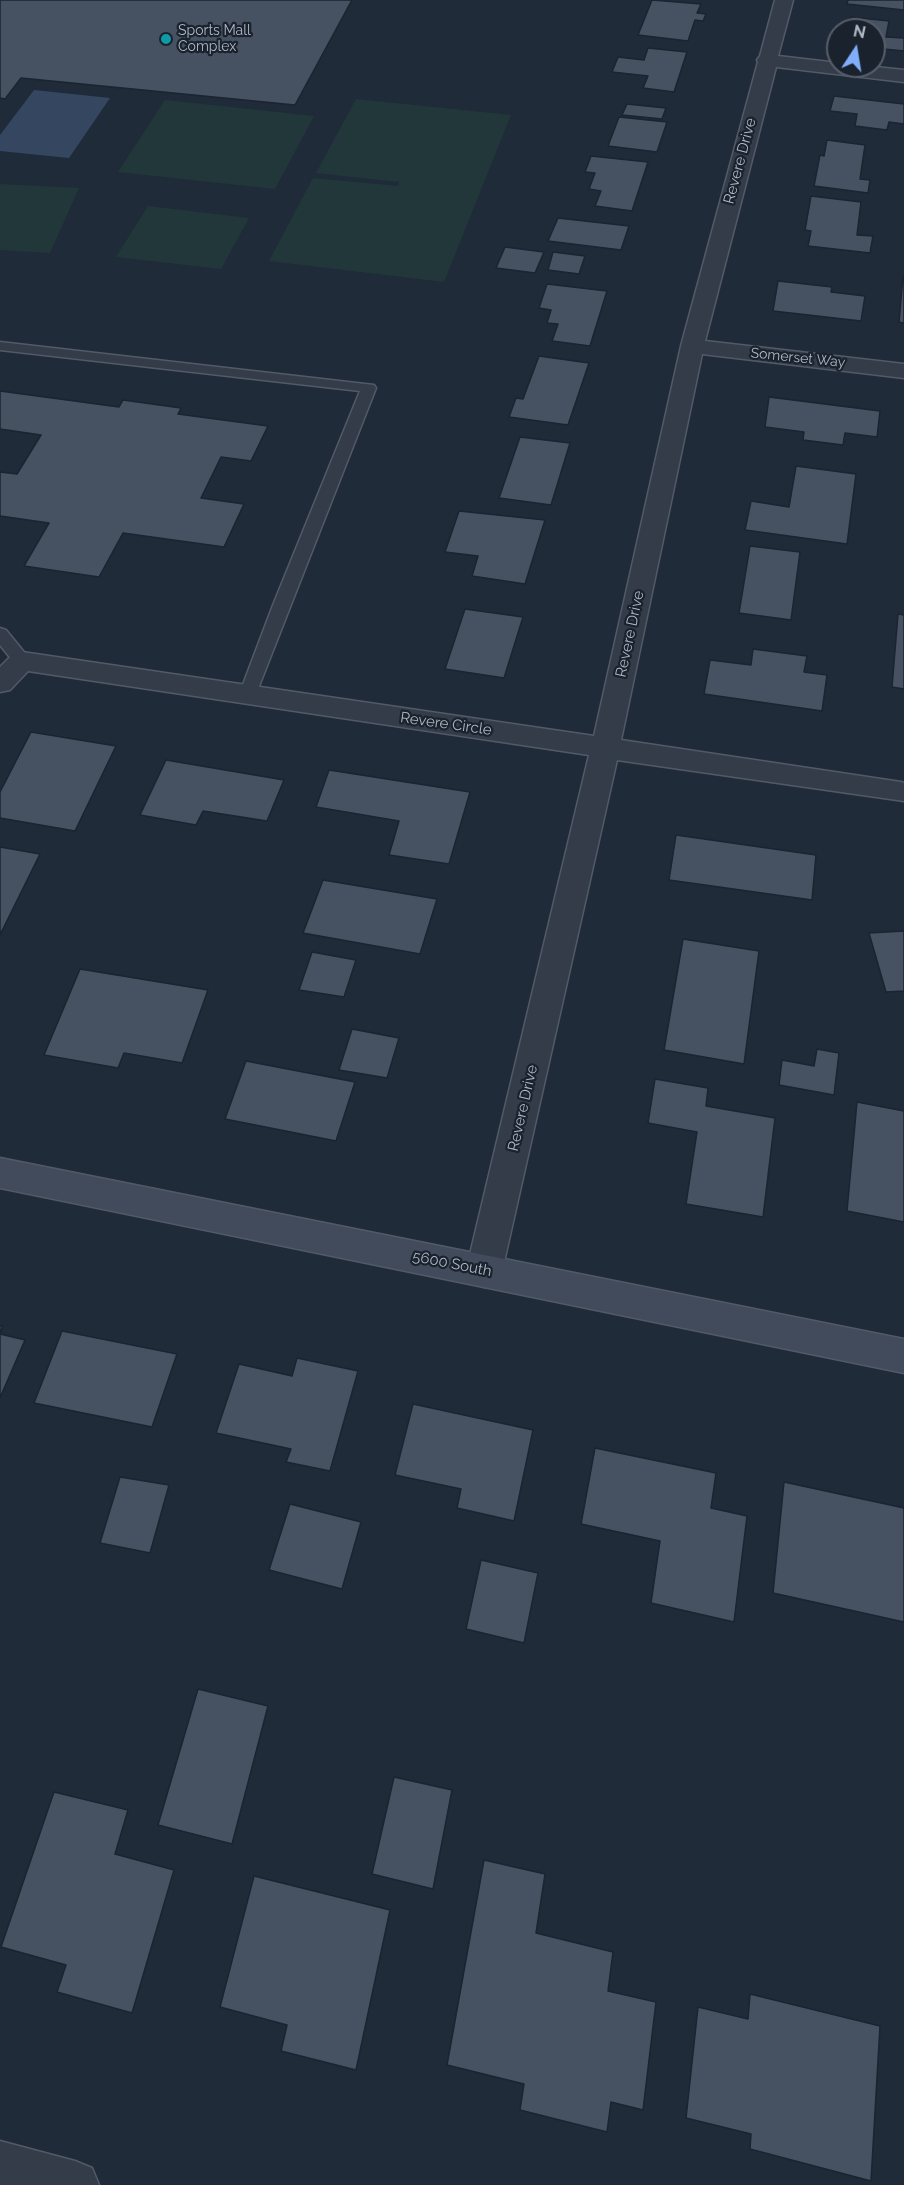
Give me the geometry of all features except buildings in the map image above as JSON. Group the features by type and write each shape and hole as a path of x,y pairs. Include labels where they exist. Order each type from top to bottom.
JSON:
{"main road":[{"name":"5600 South","path":"0,1173 904,1356"}],"street":[{"name":"Revere Drive","path":"484,1271 604,748 692,346 766,60 784,0"},
{"path":"766,60 904,76"},
{"name":"Somerset Way","path":"692,346 904,371"},
{"path":"0,683 22,661"},
{"name":"Revere Circle","path":"22,661 901,792"},
{"path":"0,2165 75,2185"}],"lane":[{"path":"0,346 369,388 281,605 248,695"},
{"path":"0,634 22,661"}],"green space":[{"path":"356,99 511,115 444,282 269,261 313,178 398,186 399,182 316,173"},
{"path":"165,100 314,116 275,189 118,172"},
{"path":"0,184 79,188 50,253 0,250"},
{"path":"148,206 249,218 221,269 116,257"}],"water":[{"path":"34,90 110,98 69,158 0,151 0,135"}],"place":[{"name":"Sports Mall Complex","path":"166,39"}]}
